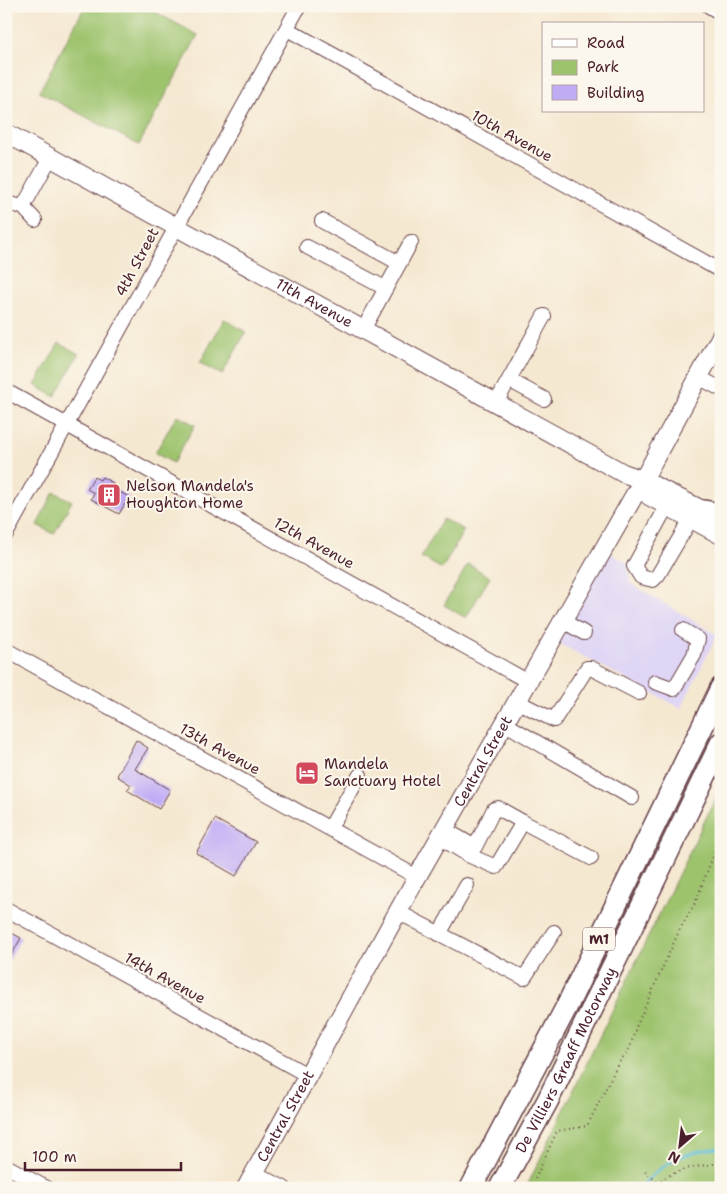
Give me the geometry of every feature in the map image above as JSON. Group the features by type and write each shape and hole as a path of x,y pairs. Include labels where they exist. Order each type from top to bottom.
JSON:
{"highway":[{"name":"M1","path":"470,1188 563,1014 721,688"},
{"name":"De Villiers Graaff Motorway","path":"500,1188 548,1100 721,743"}],"main road":[{"name":"11th Avenue","path":"6,133 623,473 667,506 709,516"},
{"name":"Central Street","path":"250,1180 417,877 640,485 721,336"},
{"name":"11th Avenue","path":"640,485 709,516 721,535"}],"street":[{"name":"4th Street","path":"6,534 68,425 174,227 299,6"},
{"path":"709,6 721,13"},
{"name":"10th Avenue","path":"286,29 721,271"},
{"path":"23,207 50,158"},
{"path":"6,203 23,207 35,220"},
{"path":"322,221 399,262"},
{"path":"363,330 410,242"},
{"path":"307,247 386,288"},
{"path":"496,403 544,316"},
{"path":"698,377 721,389"},
{"path":"508,380 544,399"},
{"name":"12th Avenue","path":"6,391 527,681"},
{"path":"667,506 634,566 641,577 653,580 709,516"},
{"path":"563,621 584,634"},
{"path":"655,682 674,688 691,660 698,639 683,630"},
{"name":"13th Avenue","path":"6,650 417,877"},
{"path":"516,701 554,720 587,668 591,668 639,693"},
{"path":"504,723 632,798"},
{"path":"330,828 360,775"},
{"path":"472,851 494,809 498,808 592,858"},
{"path":"442,833 496,867 523,822"},
{"path":"441,930 467,885"},
{"path":"400,908 524,978 554,932"},
{"name":"14th Avenue","path":"6,909 309,1076"},
{"path":"6,1166 46,1188"},
{"path":"250,1180 284,1188"}],"path":[{"path":"531,1188 557,1131 587,1126 618,1064 630,1048 636,1027 680,929 695,903 721,836"},
{"path":"654,1188 658,1183 671,1175 694,1167 721,1163"},
{"path":"645,1171 658,1183"}],"shaded area":[{"path":"608,552 628,563 630,583 717,635 681,708 558,643"}],"green space":[{"path":"85,6 144,6 198,35 139,145 39,92"},
{"path":"224,319 246,332 222,375 200,363"},
{"path":"59,343 79,354 55,397 35,385"},
{"path":"177,415 195,425 173,463 155,453"},
{"path":"54,492 72,501 54,534 37,525"},
{"path":"443,519 464,530 442,569 421,557"},
{"path":"468,564 490,577 466,618 444,605"},
{"path":"721,787 721,1188 526,1188"}],"building":[{"name":"Nelson Mandela's Houghton Home","path":"94,477 100,480 102,477 113,483 111,487 129,497 119,514 91,499 94,493 87,489"},
{"path":"136,740 148,748 135,769 170,790 159,809 127,790 131,785 117,776"},
{"path":"215,819 256,842 236,876 196,853"},
{"path":"6,930 21,938 6,965"}],"waterway":[{"path":"640,1188 657,1171 676,1159 697,1151 721,1148"}],"place":[{"name":"Nelson Mandela's Houghton Home","path":"109,495"},
{"name":"Mandela Sanctuary Hotel","path":"307,773"}]}
